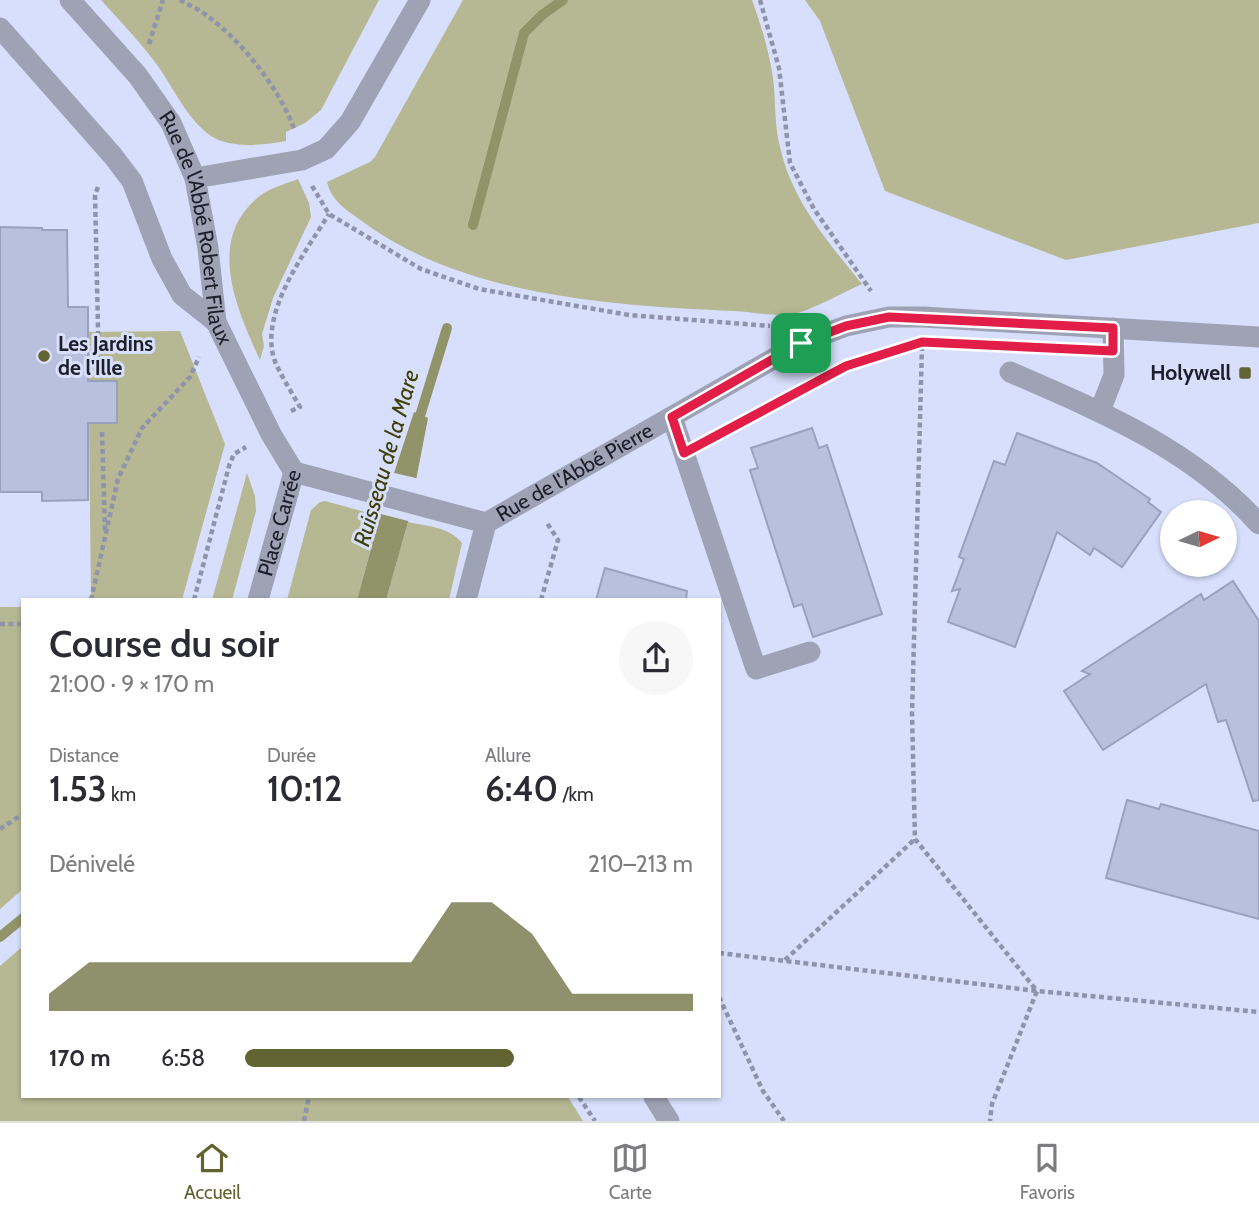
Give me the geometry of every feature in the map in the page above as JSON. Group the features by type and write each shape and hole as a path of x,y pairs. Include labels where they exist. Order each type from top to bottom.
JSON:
{"street":[{"name":"Rue de l'Abbé Robert Filaux","path":"70,0 138,76 171,123 195,178 208,248 216,322 271,434 294,472"},
{"path":"195,178 302,160 326,149 350,122 420,0"},
{"path":"0,28 132,181 162,259 182,295 216,322"},
{"name":"Rue de l'Abbé Pierre","path":"486,523 801,343 846,326 889,317 1259,337"},
{"path":"1100,411 1114,375 1113,328"},
{"path":"1010,372 1100,411 1172,450 1236,498 1259,524"},
{"path":"672,417 756,669 810,652"},
{"name":"Place Carrée","path":"259,598 294,472 486,523"},
{"path":"467,598 486,523"},
{"path":"654,1098 670,1121"}],"path":[{"path":"180,0 208,16 244,51 276,92 295,129 302,160"},
{"path":"761,0 779,68 790,163 814,209 889,317"},
{"path":"195,598 234,454 271,434 275,420 300,407 275,361 272,326 285,285 329,214 421,268 479,289 629,315 774,326 801,343"},
{"path":"91,598 118,479 142,428 190,377 216,322"},
{"path":"684,453 846,366 922,342 912,713 915,839 1037,991"},
{"path":"102,432 105,539"},
{"path":"530,498 558,540 542,598"},
{"path":"0,624 21,624"},
{"path":"0,830 21,815"},
{"path":"784,961 915,839"},
{"path":"721,953 1037,991 1259,1012"},
{"path":"990,1121 992,1104 1037,991"},
{"path":"721,1002 763,1091 784,1121"},
{"path":"304,1121 309,1098"},
{"path":"580,1098 595,1121"}],"shaded area":[{"path":"101,0 379,0 321,110 305,123 286,132 286,141 248,145 219,140 202,129 151,57"},
{"path":"463,0 752,0 771,68 777,130 786,167 813,220 862,284 808,309 786,315 592,300 495,282 449,267 405,248 366,224 337,201 327,182 370,162 375,157"},
{"path":"805,0 1259,0 1259,223 1066,260 885,191 820,21"},
{"path":"298,179 309,203 311,217 273,298 262,334 264,346 260,360 243,321 231,279 229,258 232,237 240,218 254,201 274,188"},
{"path":"180,331 225,444 183,598 91,598 88,332"},
{"name":"Ruisseau de la Mare","path":"414,412 428,418 408,522 387,598 358,598 380,516"},
{"path":"247,473 255,496 256,511 233,598 213,598"},
{"path":"325,501 380,516 358,598 288,598 311,510"},
{"path":"408,522 444,530 462,543 449,598 387,598"},
{"path":"0,607 21,607 21,891 0,909"},
{"path":"21,948 21,1098 569,1098 583,1121 0,1121 0,966"}],"pier":[{"path":"390,472 420,479 412,522 377,513"}],"building":[{"name":"Les Jardins de l'Ille","path":"0,227 67,230 68,307 88,307 88,381 117,381 117,423 88,423 88,500 42,501 42,492 0,492"},
{"path":"812,428 819,448 827,445 882,614 813,637 802,604 794,607 750,470 758,468 751,448"},
{"path":"1017,433 1097,463 1150,499 1148,502 1160,511 1122,567 1094,548 1090,555 1057,532 1015,647 948,622 960,589 952,591 964,559 959,557 994,461 1005,465"},
{"path":"605,568 687,591 686,598 597,598"},
{"path":"1233,581 1259,621 1259,800 1253,801 1226,720 1218,722 1206,684 1103,750 1064,691 1090,674 1082,671 1201,594 1204,600"},
{"path":"1127,800 1159,809 1161,804 1259,831 1259,919 1106,878"}],"waterway":[{"name":"Ruisseau de la Mare","path":"473,225 524,33 542,15 563,0"},
{"name":"Ruisseau de la Mare","path":"416,429 447,328"},
{"name":"Ruisseau de la Mare","path":"0,937 21,920"}],"place":[{"name":"Les Jardins de l'Ille","path":"44,356"},
{"name":"Holywell","path":"1245,373"}],"route":[{"path":"889,317 1113,328 1113,351 922,342 846,366 684,453 672,417 801,343 846,326 889,317"}]}
